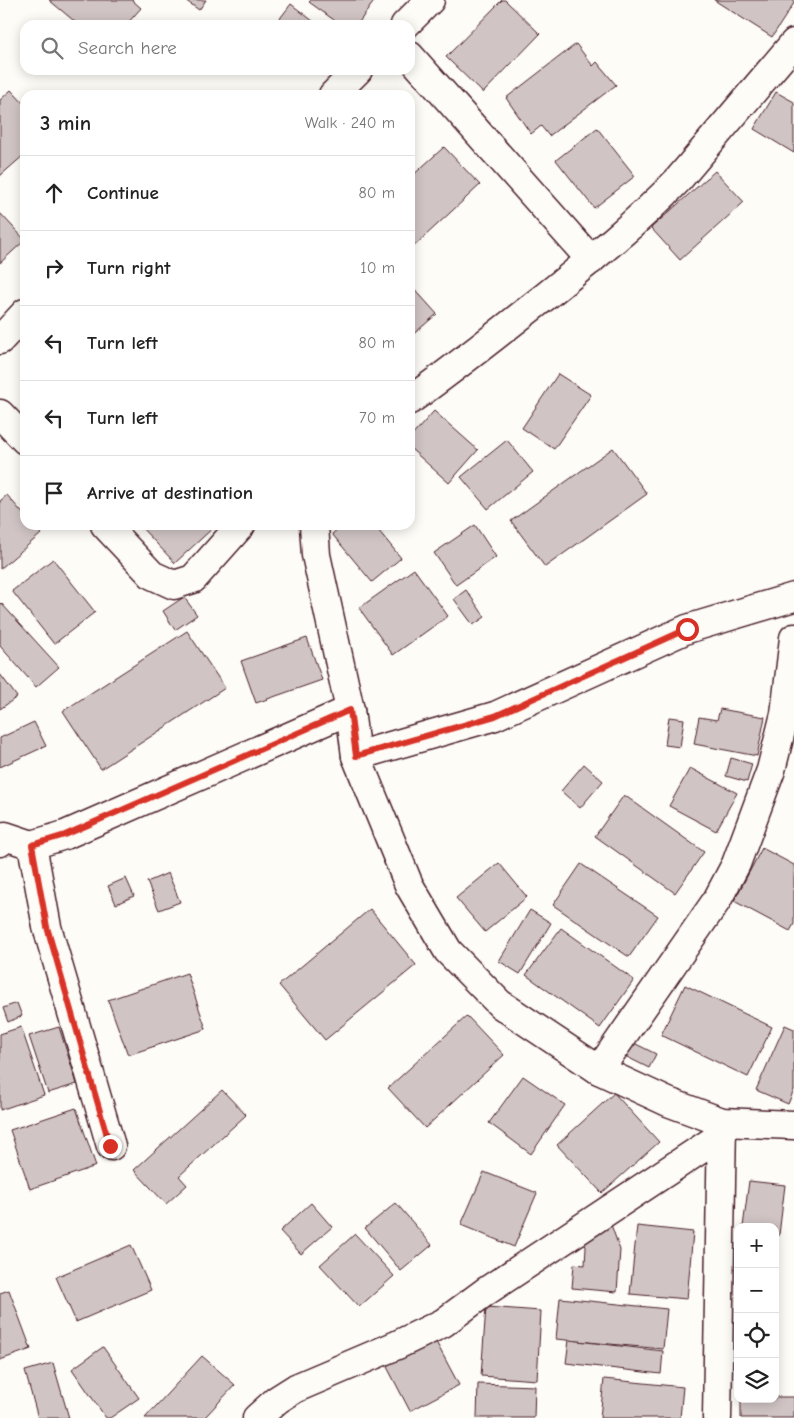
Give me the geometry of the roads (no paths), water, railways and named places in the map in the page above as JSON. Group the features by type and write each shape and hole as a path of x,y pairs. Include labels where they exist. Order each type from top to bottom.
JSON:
{"street":[{"path":"410,20 430,0"},
{"path":"415,396 455,368 591,260 659,200 794,43"},
{"path":"415,62 591,260"},
{"path":"337,90 353,75"},
{"path":"0,340 20,318"},
{"path":"0,414 20,435"},
{"path":"110,530 152,575 174,585 193,579 237,530"},
{"path":"314,530 316,555 350,710 356,756 409,885 448,951 500,1004 599,1070 722,1128 794,1125"},
{"path":"356,756 495,716 687,629 794,597"},
{"path":"599,1070 717,900 736,864 771,770 776,751 785,714 794,638"},
{"path":"2,836 32,845 65,835 350,710"},
{"path":"32,845 47,927 110,1146"},
{"path":"257,1418 276,1400 296,1388 397,1345 443,1323 722,1128"},
{"path":"717,1418 722,1128"}]}
